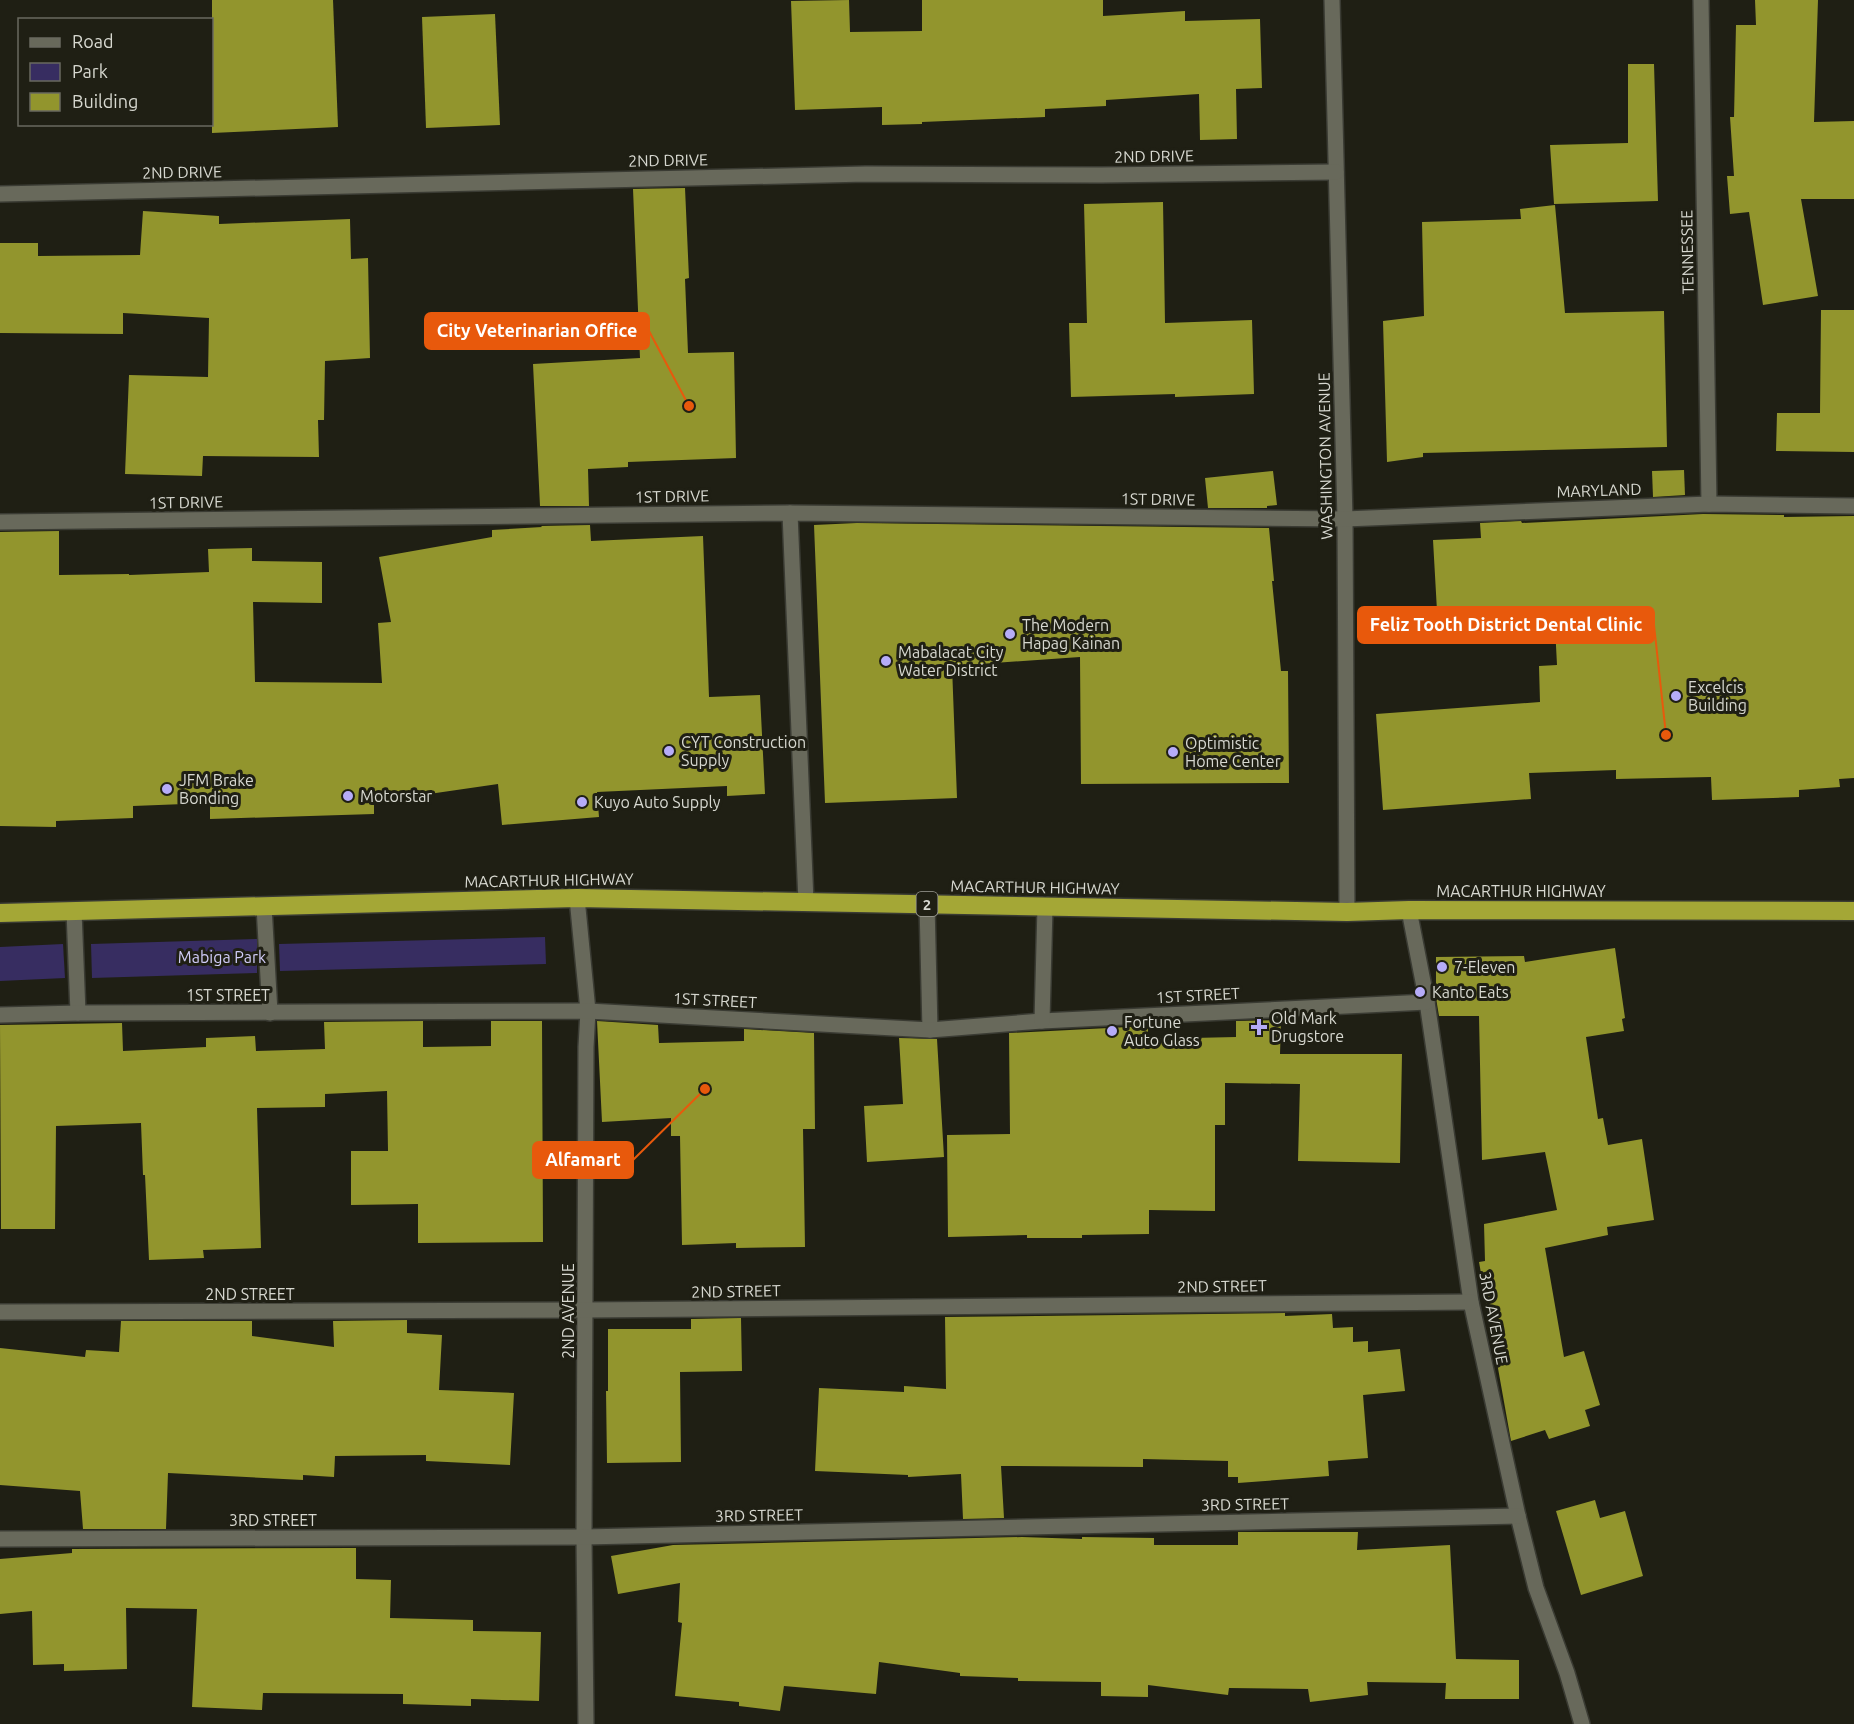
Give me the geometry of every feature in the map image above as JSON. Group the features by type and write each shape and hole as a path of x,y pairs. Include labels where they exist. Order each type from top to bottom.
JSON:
{"highway":[{"name":"MACARTHUR HIGHWAY","path":"0,914 577,898 1347,912 1854,910"}],"street":[{"name":"WASHINGTON AVENUE","path":"1332,0 1345,519 1347,912"},
{"name":"TENNESSEE","path":"1701,0 1709,504"},
{"name":"2ND DRIVE","path":"0,194 854,174 1101,175 1336,172"},
{"name":"MARYLAND","path":"1345,519 1709,504 1854,506"},
{"name":"1ST DRIVE","path":"0,522 790,513 1345,519"},
{"path":"790,513 806,902"},
{"name":"2ND AVENUE","path":"577,898 588,1011 584,1537 586,1724"},
{"path":"927,904 930,1030"},
{"path":"264,906 270,1013"},
{"path":"1042,1021 1045,907"},
{"name":"3RD AVENUE","path":"1409,910 1427,1002 1471,1302 1536,1588 1567,1672 1582,1724"},
{"path":"74,911 78,1013"},
{"name":"1ST STREET","path":"0,1015 588,1011 930,1030 1042,1021 1427,1002"},
{"name":"2ND STREET","path":"0,1312 586,1310 1471,1302"},
{"name":"3RD STREET","path":"0,1539 584,1537 1518,1516"}],"green space":[{"name":"Mabiga Park","path":"545,937 546,964 280,971 279,944"},
{"name":"Mabiga Park","path":"257,939 257,973 92,978 91,944"},
{"path":"63,944 65,978 0,981 0,947"}],"building":[{"path":"212,0 333,0 338,127 212,133"},
{"path":"849,0 850,32 922,31 922,0 1103,0 1103,16 1185,11 1185,21 1260,19 1262,88 1236,89 1237,139 1200,140 1199,94 1106,100 1106,106 1045,109 1045,117 922,122 922,124 882,125 882,107 795,110 791,1"},
{"path":"1755,0 1818,0 1814,122 1854,121 1854,199 1801,199 1818,296 1763,305 1749,212 1730,214 1727,176 1734,176 1730,117 1734,117 1736,25 1756,25"},
{"path":"495,14 500,125 426,128 422,17"},
{"path":"1628,64 1654,64 1658,201 1554,204 1550,145 1628,143"},
{"path":"685,188 689,278 685,279 688,353 734,352 736,458 628,462 628,467 588,469 589,506 540,506 533,364 640,358 633,189"},
{"path":"1163,202 1165,323 1252,320 1254,394 1071,397 1069,323 1087,323 1084,204"},
{"path":"1555,205 1565,313 1664,311 1667,447 1423,453 1423,457 1387,462 1383,321 1424,316 1422,222 1521,219 1520,209"},
{"path":"143,211 219,216 219,224 350,219 351,259 368,258 370,358 325,361 324,420 318,420 319,457 203,456 202,476 125,474 129,375 208,377 209,318 123,313 123,334 0,333 0,243 38,243 38,256 140,255"},
{"path":"1821,310 1854,310 1854,452 1776,451 1777,413 1820,413"},
{"path":"1684,470 1685,495 1653,497 1652,471"},
{"path":"1273,471 1277,505 1267,506 1267,508 1208,508 1205,478"},
{"path":"1703,514 1784,515 1784,517 1854,516 1854,778 1839,779 1840,787 1799,790 1799,797 1712,800 1711,777 1616,779 1616,770 1529,773 1531,799 1383,810 1376,714 1540,702 1539,666 1557,665 1554,607 1487,609 1487,607 1437,611 1433,540 1481,538 1480,523"},
{"path":"857,523 1269,528 1281,671 1288,671 1289,783 1081,784 1080,657 952,666 957,798 825,803 814,525"},
{"path":"590,525 591,541 703,536 709,697 760,695 765,794 727,796 727,786 597,792 599,817 502,825 498,784 374,802 374,814 210,819 210,803 133,806 133,818 56,821 56,827 0,826 0,532 59,531 59,575 209,572 208,549 252,548 252,561 322,562 322,603 253,602 255,682 382,683 378,623 391,622 379,557 492,537 492,530"},
{"path":"1615,948 1625,1018 1622,1019 1624,1031 1586,1037 1598,1119 1603,1118 1608,1145 1642,1139 1654,1220 1607,1227 1608,1235 1545,1248 1564,1357 1584,1351 1600,1405 1585,1410 1590,1426 1549,1439 1545,1430 1511,1441 1479,1262 1485,1261 1484,1224 1557,1210 1545,1152 1482,1160 1479,1016 1439,1016 1436,998 1436,957 1524,956 1525,962"},
{"path":"1281,1020 1280,1054 1402,1054 1400,1163 1298,1161 1300,1084 1225,1083 1225,1125 1215,1125 1215,1211 1149,1210 1149,1234 1082,1235 1082,1238 1027,1238 1027,1235 948,1237 947,1135 1010,1134 1009,1033 1148,1026 1148,1039 1236,1037 1236,1021"},
{"path":"423,1021 423,1047 491,1046 491,1021 542,1021 543,1242 418,1243 418,1204 351,1205 351,1151 388,1151 387,1091 325,1094 325,1107 257,1108 261,1248 203,1250 204,1258 149,1260 141,1123 56,1126 55,1229 1,1229 0,1025 122,1023 123,1051 206,1047 206,1038 255,1036 256,1051 325,1049 324,1022"},
{"path":"597,1021 658,1025 659,1043 744,1041 744,1029 814,1033 815,1129 803,1129 805,1247 736,1248 736,1243 682,1245 680,1136 671,1136 671,1118 602,1122"},
{"path":"899,1038 937,1039 944,1157 867,1162 864,1106 903,1104"},
{"path":"1285,1313 1285,1316 1332,1314 1333,1328 1353,1327 1353,1342 1368,1341 1368,1352 1400,1349 1405,1391 1363,1395 1368,1458 1328,1461 1329,1476 1238,1483 1238,1477 1228,1477 1228,1461 1143,1459 1143,1467 1001,1466 1004,1518 963,1519 961,1474 908,1477 908,1475 815,1471 819,1388 904,1392 904,1386 946,1389 945,1317"},
{"path":"741,1318 742,1371 680,1372 681,1462 607,1463 608,1329 691,1329 691,1319"},
{"path":"407,1320 407,1333 442,1335 439,1390 514,1393 510,1465 426,1461 426,1455 335,1456 334,1477 303,1475 303,1480 168,1473 166,1529 83,1529 80,1491 0,1485 0,1348 85,1357 86,1350 119,1352 121,1321 252,1321 252,1336 334,1347 333,1321"},
{"path":"1595,1500 1600,1518 1625,1511 1643,1576 1581,1595 1556,1511"},
{"path":"1238,1532 1358,1532 1357,1550 1450,1545 1456,1659 1519,1660 1519,1699 1445,1699 1446,1683 1367,1682 1368,1695 1310,1702 1308,1689 1229,1688 1228,1695 1148,1685 1148,1697 1101,1696 1101,1682 1018,1681 1018,1678 960,1676 960,1673 879,1662 876,1694 784,1686 780,1711 739,1706 739,1702 675,1696 682,1623 678,1622 680,1583 618,1594 611,1556 673,1545 1022,1537 1154,1538 1154,1545 1238,1545"},
{"path":"356,1548 356,1579 391,1580 390,1618 473,1620 473,1631 541,1632 539,1701 471,1699 471,1706 403,1704 403,1694 263,1693 262,1710 192,1707 197,1609 126,1608 127,1669 64,1671 64,1664 33,1665 32,1611 0,1614 0,1559 72,1553 72,1549"}],"place":[{"name":"City Veterinarian Office","path":"689,406"},
{"name":"The Modern Hapag Kainan","path":"1010,634"},
{"name":"Mabalacat City Water District","path":"886,661"},
{"name":"Excelcis Building","path":"1676,696"},
{"name":"Feliz Tooth District Dental Clinic","path":"1666,735"},
{"name":"CYT Construction Supply","path":"669,751"},
{"name":"Optimistic Home Center","path":"1173,752"},
{"name":"JFM Brake Bonding","path":"167,789"},
{"name":"Motorstar","path":"348,796"},
{"name":"Kuyo Auto Supply","path":"582,802"},
{"name":"7-Eleven","path":"1442,967"},
{"name":"Kanto Eats","path":"1420,992"},
{"name":"Old Mark Drugstore","path":"1259,1027"},
{"name":"Fortune Auto Glass","path":"1112,1031"},
{"name":"Alfamart","path":"705,1089"}]}
